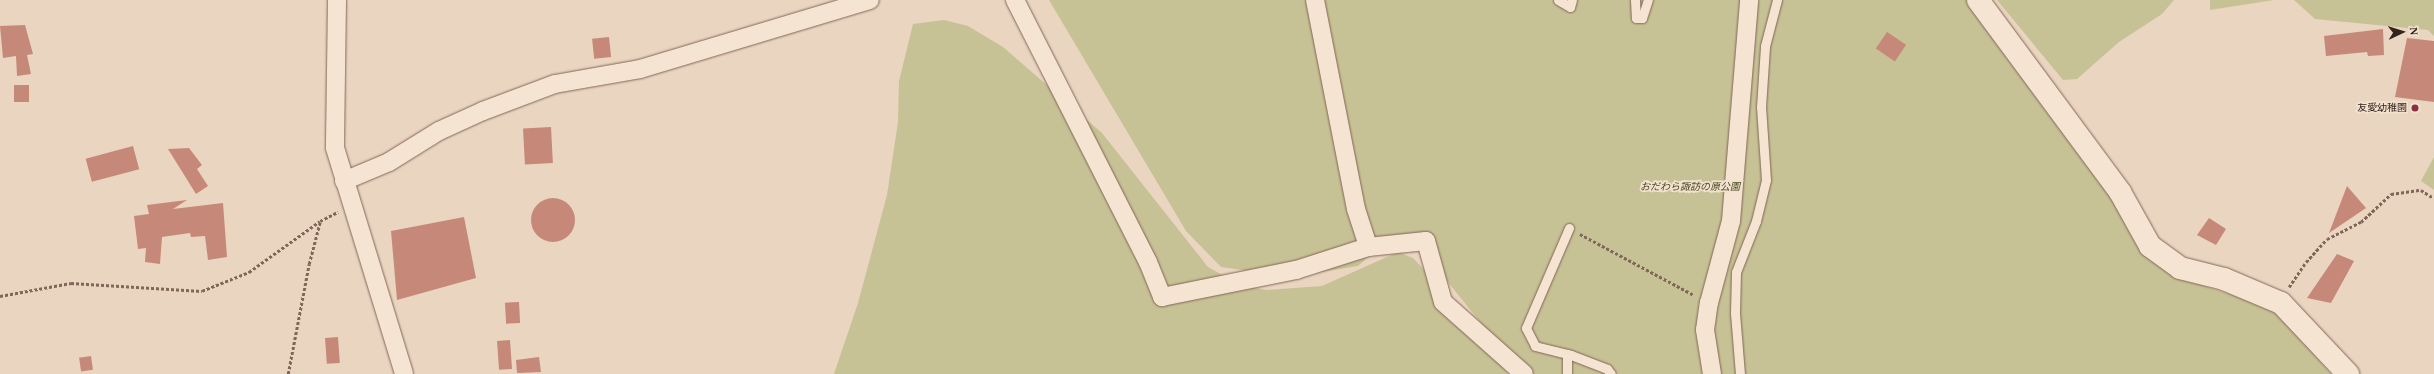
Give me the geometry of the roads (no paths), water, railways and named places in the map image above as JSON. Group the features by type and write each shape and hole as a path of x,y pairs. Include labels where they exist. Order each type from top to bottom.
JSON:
{"street":[{"path":"337,0 335,148 404,374"},
{"path":"344,181 389,162 439,131 483,111 555,84 640,69 870,0"},
{"path":"1015,0 1148,262 1162,297 1296,270 1368,247 1426,241 1443,302 1524,374"},
{"path":"1315,0 1356,209 1368,247"},
{"path":"1712,374 1705,330 1709,303 1731,221 1749,0"},
{"path":"1978,0 2120,192 2150,246 2180,268 2224,279 2281,303 2348,374"}],"lane":[{"path":"1558,0 1570,7 1572,0"},
{"path":"1635,0 1636,18 1642,18 1648,0"},
{"path":"1740,374 1735,313 1736,272 1756,221 1766,180 1761,107 1765,53 1777,0"},
{"path":"1569,228 1526,328 1535,346 1567,354 1608,369 1611,374"},
{"path":"1567,354 1567,374"}],"place":[{"name":"友愛幼稚園","path":"2415,108"}],"park label":[{"name":"おだわら諏訪の原公園","path":"1690,187"}]}
